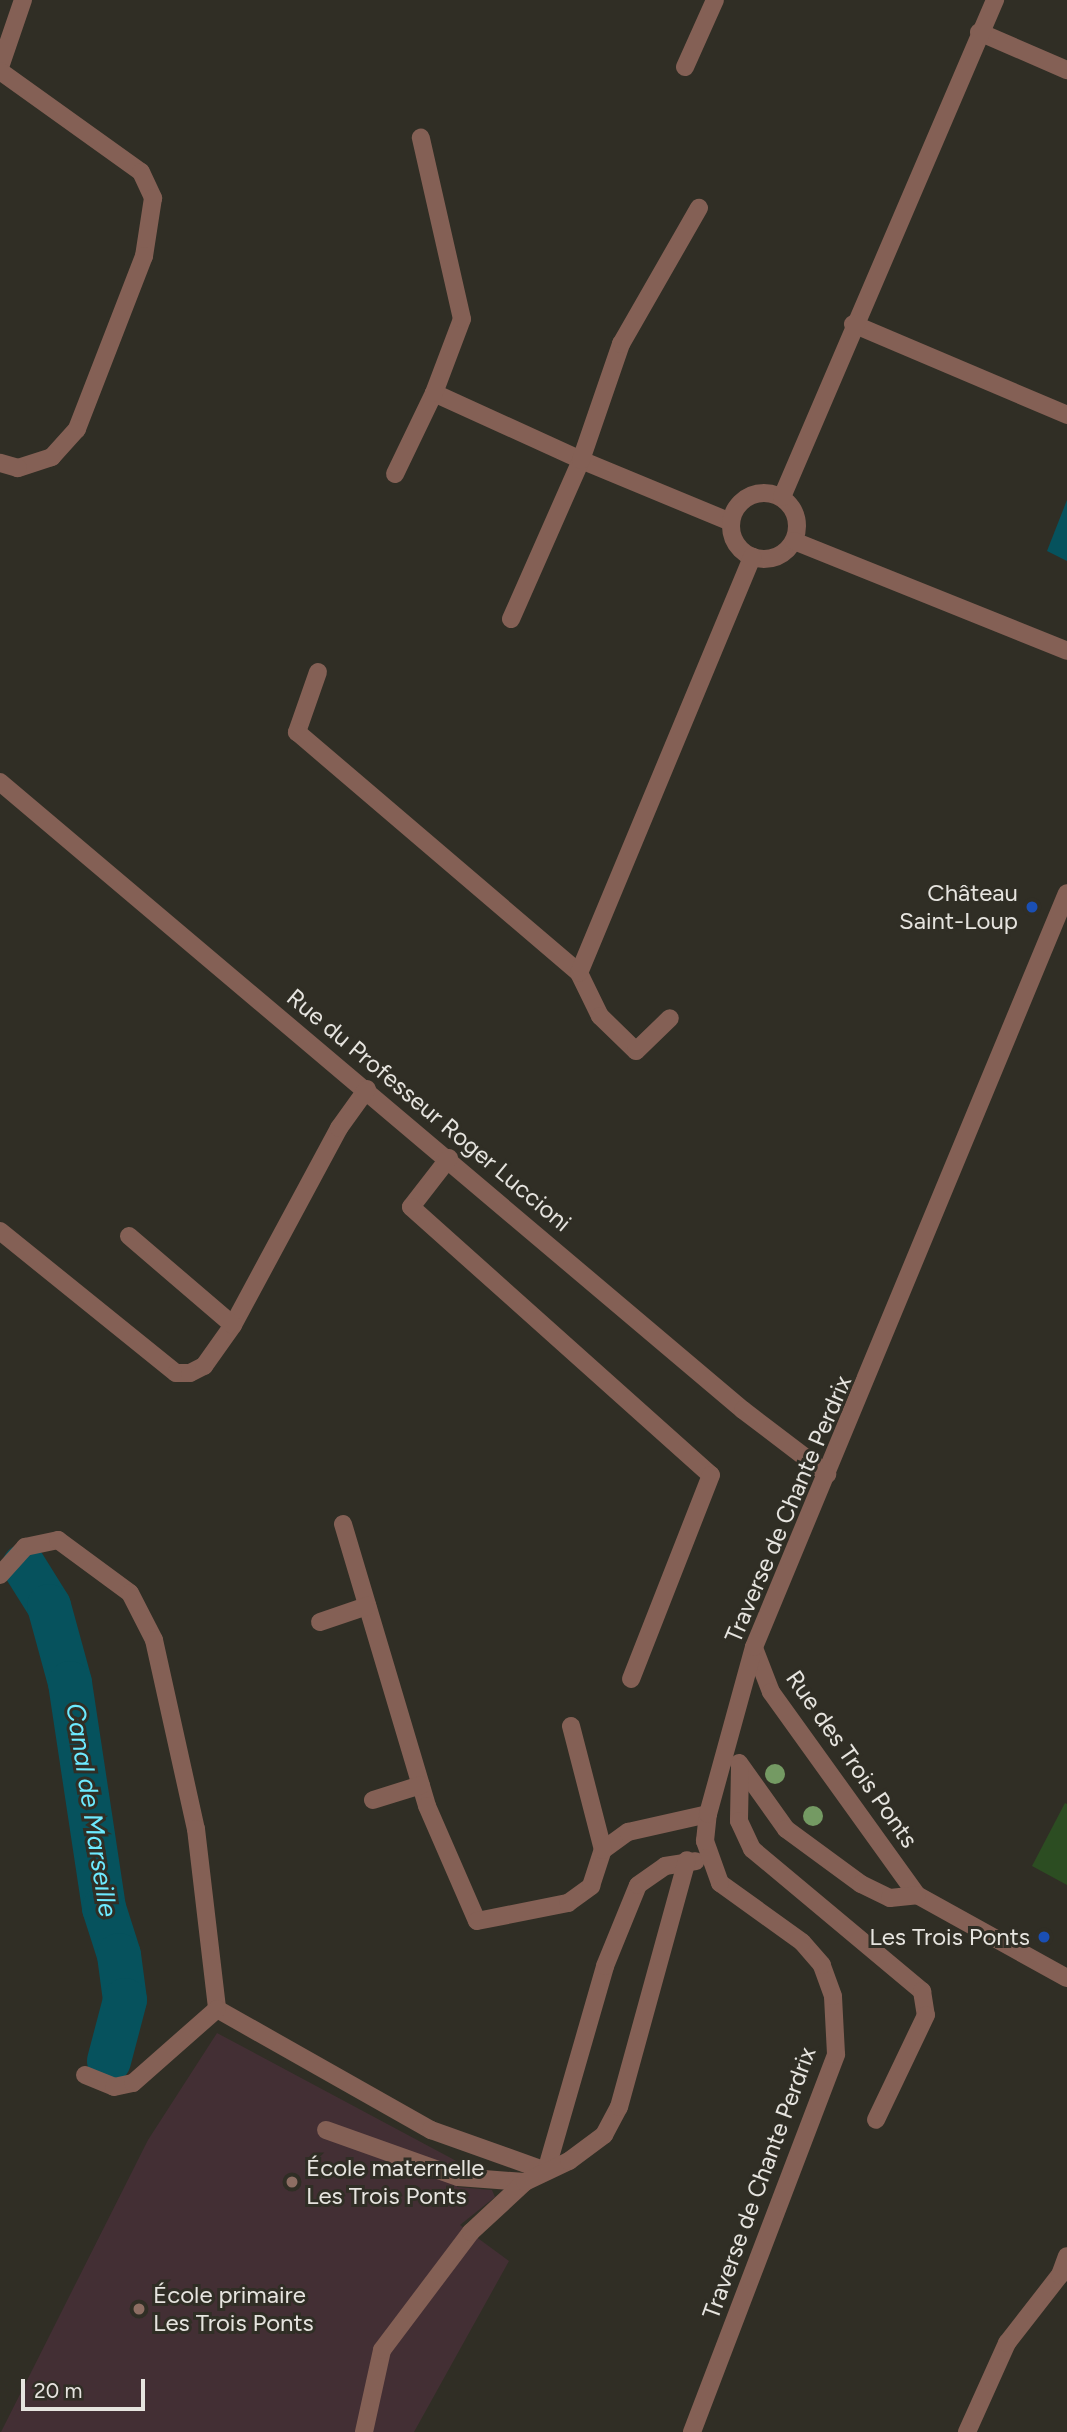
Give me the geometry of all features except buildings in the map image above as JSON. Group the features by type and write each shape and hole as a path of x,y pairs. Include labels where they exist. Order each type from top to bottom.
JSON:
{"street":[{"path":"0,463 18,468 52,457 77,429 144,256 153,198 141,172 2,64 23,0"},
{"path":"685,67 715,0"},
{"path":"782,498 853,324 995,0"},
{"path":"979,32 1067,70"},
{"path":"395,474 434,393 462,319 421,138"},
{"path":"511,619 580,460 621,344 699,208"},
{"path":"853,324 1067,415"},
{"path":"434,393 580,460 732,522"},
{"path":"762,493 782,498 797,519 794,541 771,559 752,557 735,542 732,522 741,502 762,493"},
{"path":"794,541 1067,651"},
{"path":"579,973 752,557"},
{"path":"318,672 297,732 579,973 600,1016 636,1051 670,1018"},
{"name":"Rue du Professeur Roger Luccioni","path":"0,782 367,1088 743,1410 827,1474"},
{"name":"Traverse de Chante Perdrix","path":"692,2432 835,2054 833,1996 822,1965 802,1942 720,1883 710,1862 705,1840 708,1814 734,1732 754,1647 1067,893"},
{"path":"0,1231 176,1373 190,1373 204,1366 233,1325 339,1128 367,1088"},
{"path":"449,1158 411,1207 711,1475 631,1679"},
{"path":"129,1236 233,1325"},
{"path":"343,1524 421,1785 453,1874 477,1921 568,1903 591,1886 603,1850 571,1726"},
{"path":"2,1573 25,1547 58,1540 130,1593 154,1640 196,1829 216,2009"},
{"path":"320,1622 367,1606"},
{"name":"Rue des Trois Ponts","path":"754,1647 771,1692 917,1895 1067,1978"},
{"name":"Rue des Trois Ponts","path":"734,1732 740,1767 786,1829 862,1884 890,1898 917,1895"},
{"path":"740,1767 739,1821 752,1849 922,1990 926,2015 876,2120"},
{"path":"373,1800 421,1785"},
{"path":"603,1850 628,1832 708,1814"},
{"path":"546,2171 605,1966 638,1885 665,1866 687,1860 710,1862"},
{"path":"364,2432 382,2350 471,2231 525,2182 604,2136 619,2107 687,1860"},
{"path":"85,2075 114,2087 133,2083 216,2009"},
{"path":"216,2009 431,2130 546,2171"},
{"path":"326,2130 458,2177 525,2182"},
{"path":"967,2432 1007,2343 1060,2275 1067,2256"}],"shaded area":[{"path":"217,2033 462,2164 457,2187 492,2190 495,2197 460,2225 509,2261 414,2432 1,2432 148,2140"}],"green space":[{"path":"1065,1803 1067,1804 1067,1885 1032,1866"}],"water":[{"path":"1067,500 1067,561 1047,551"}],"waterway":[{"name":"Canal de Marseille","path":"24,1566 49,1606 70,1683 104,1908 119,1955 125,2000 109,2061"}],"place":[{"name":"Château Saint-Loup","path":"1032,907"},
{"name":"Les Trois Ponts","path":"1044,1937"},
{"name":"École maternelle Les Trois Ponts","path":"292,2182"},
{"name":"École primaire Les Trois Ponts","path":"139,2309"}]}
